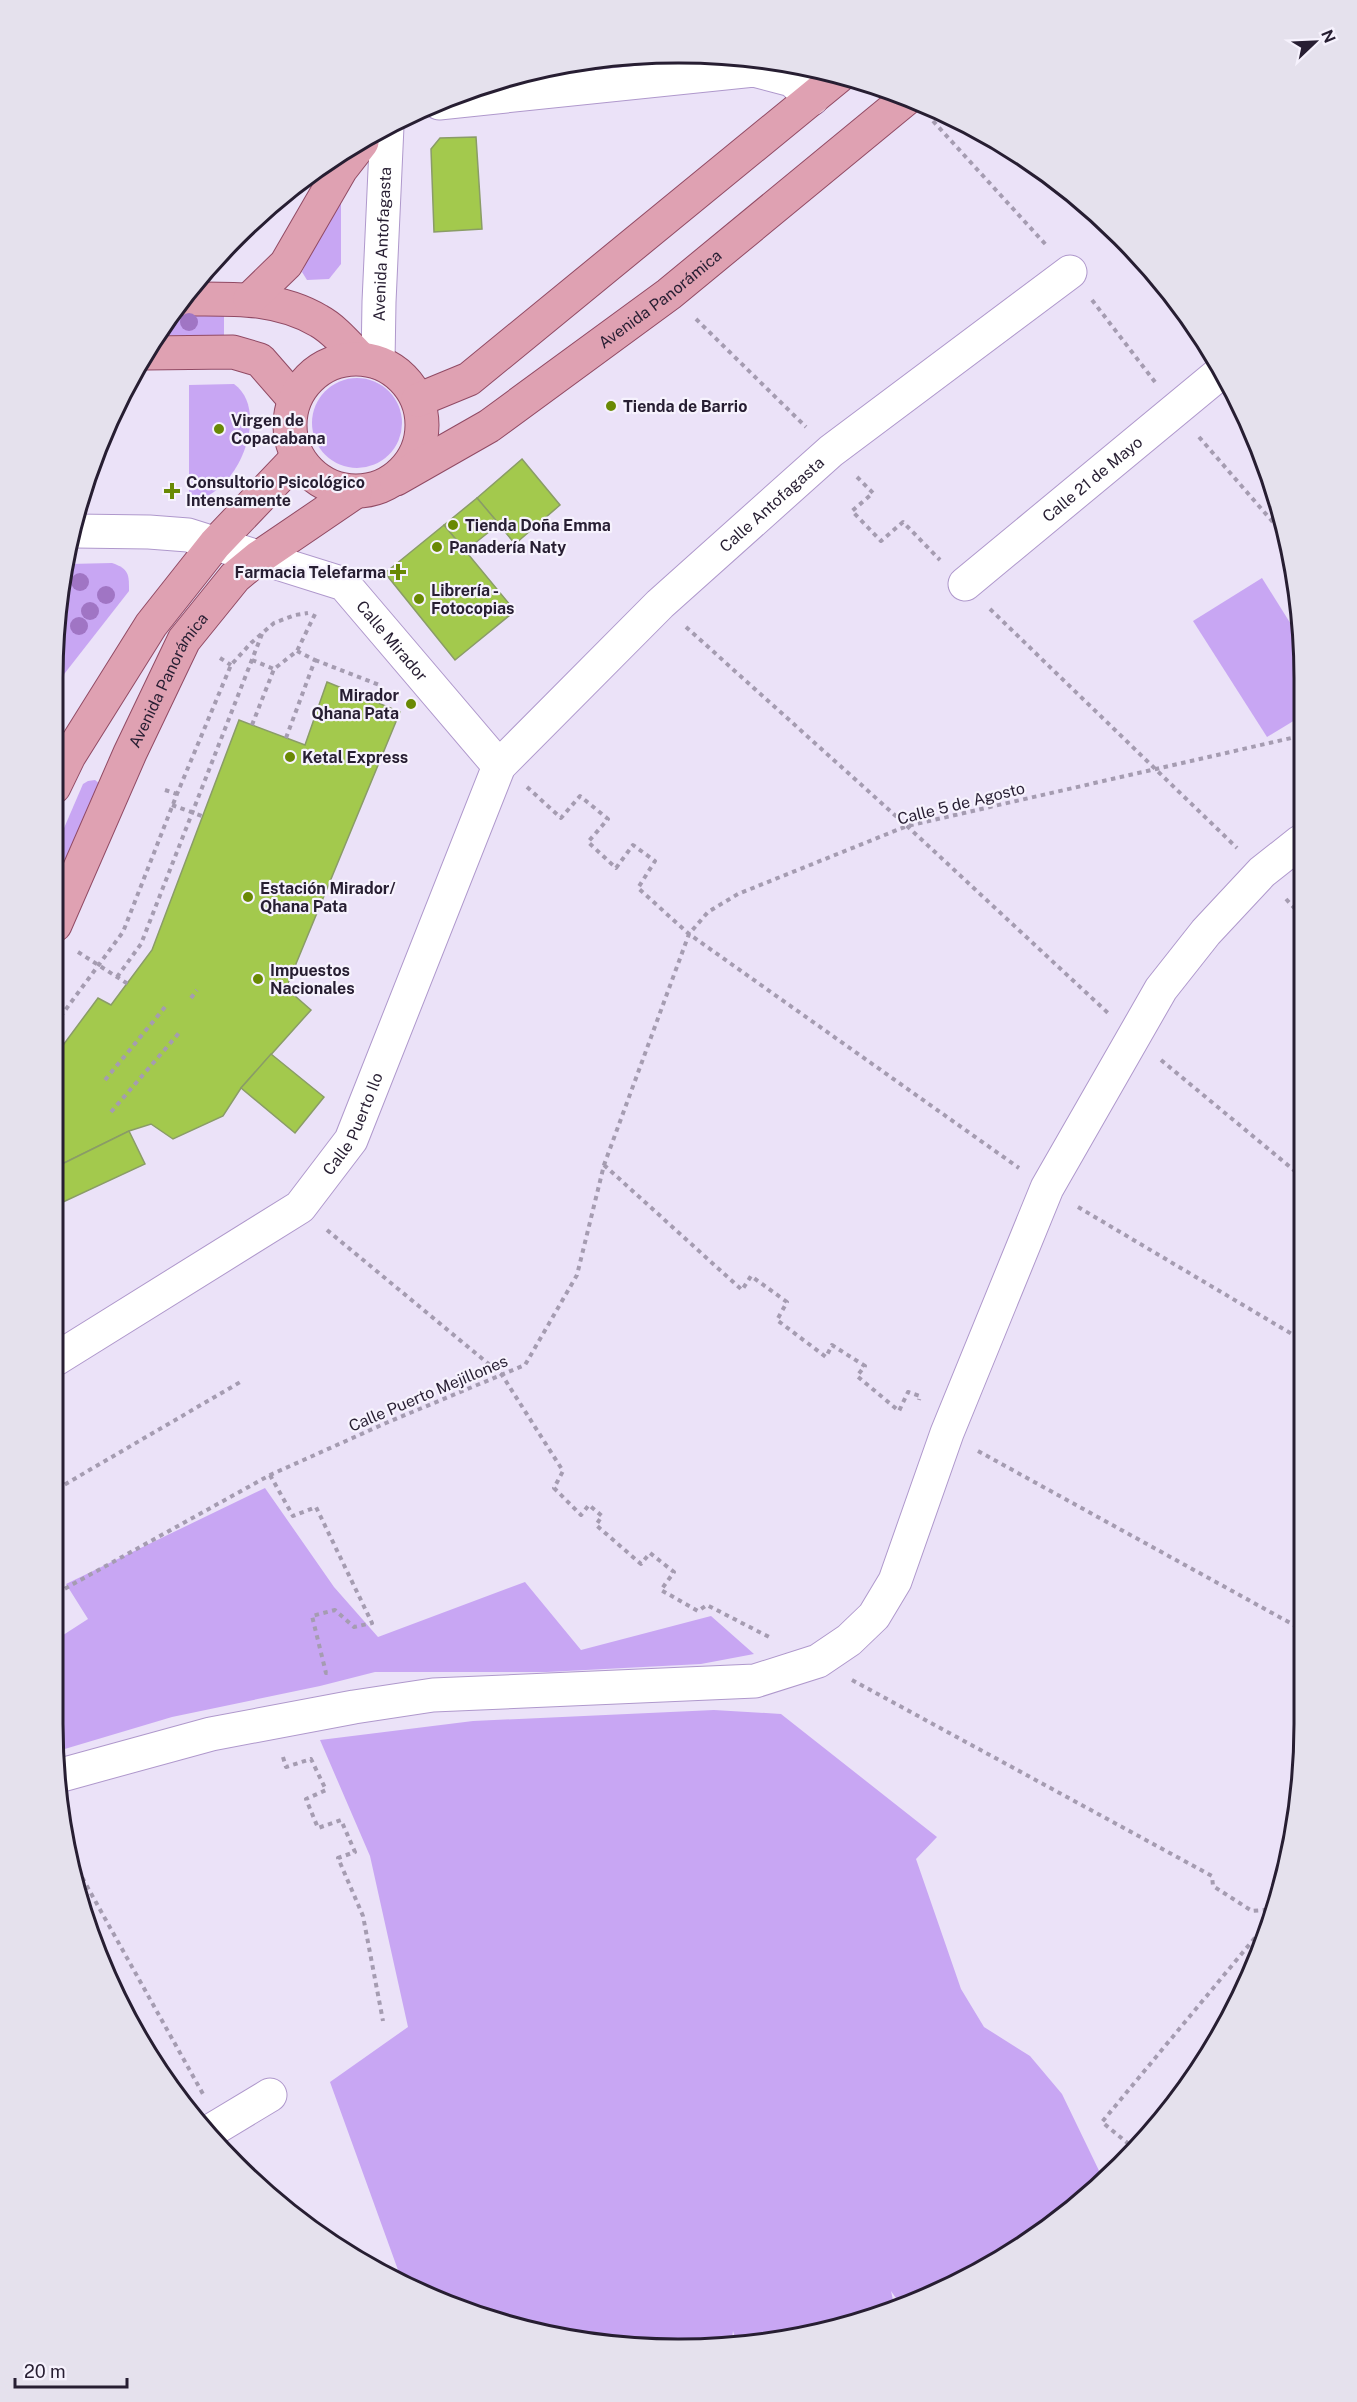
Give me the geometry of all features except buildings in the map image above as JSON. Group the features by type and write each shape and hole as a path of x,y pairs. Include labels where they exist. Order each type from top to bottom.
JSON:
{"main road":[{"path":"418,400 469,378 831,82"},
{"name":"Avenida Panorámica","path":"396,479 489,426 915,111"},
{"path":"250,299 286,264 348,160"},
{"path":"194,299 250,299 283,304 321,321 369,360 395,371 408,384 418,400 422,422 420,443 410,463 396,479 377,489 355,492 332,488 312,476 297,458 289,428 294,399 305,381 320,367 340,360 369,360"},
{"path":"157,353 233,352 260,360 294,399"},
{"path":"63,768 151,625 215,544 297,458"},
{"name":"Avenida Panorámica","path":"64,937 130,753 184,640 236,577 258,558 355,492"}],"street":[{"path":"471,100 754,70 792,80 812,99"},
{"name":"Avenida Antofagasta","path":"369,360 379,302 387,137"},
{"name":"Calle Antofagasta","path":"499,766 660,604 831,452 1070,272"},
{"name":"Calle 21 de Mayo","path":"965,584 1215,376"},
{"name":"Calle Mirador","path":"81,531 188,535 344,584 499,766"},
{"name":"Calle Puerto Ilo","path":"63,1355 300,1207 351,1140 499,766"},
{"path":"65,1774 211,1734 354,1707 433,1695 755,1681 818,1661 849,1640 874,1616 895,1581 947,1433 1047,1188 1161,989 1206,932 1262,872 1294,847"},
{"path":"215,2128 270,2095"}],"path":[{"path":"925,115 1070,272 1175,409 1274,523"},
{"path":"660,604 907,826 1133,1036 1294,1170"},
{"path":"63,1013 123,932 172,805 231,665 274,623 295,615 316,611 297,651 274,669 252,725"},
{"path":"117,977 141,944 263,633"},
{"path":"297,651 389,689"},
{"path":"220,658 231,665"},
{"path":"252,660 274,669"},
{"path":"286,738 315,660"},
{"name":"Calle 5 de Agosto","path":"689,934 708,912 738,894 907,826 1294,736"},
{"path":"499,766 522,782 561,818 580,796 608,819 588,843 616,868 633,845 655,861 638,888 689,934 1047,1188 1294,1335"},
{"path":"165,790 177,794"},
{"path":"172,805 202,816"},
{"name":"Calle Puerto Mejillones","path":"63,1590 270,1475 386,1423 525,1365 577,1275 604,1165 689,934"},
{"path":"64,937 98,965 128,984"},
{"path":"191,998 197,990"},
{"path":"105,1080 164,1008"},
{"path":"111,1112 179,1033"},
{"path":"604,1165 742,1290 751,1275 787,1302 777,1320 826,1357 832,1345 865,1366 857,1376 899,1410 908,1392 920,1396 917,1405"},
{"path":"300,1207 502,1375 563,1470 554,1488 581,1515 589,1505 602,1516 596,1526 641,1564 650,1553 674,1572 661,1590 698,1611 707,1605 818,1661 1212,1876 1213,1886 1252,1911 1265,1910"},
{"path":"63,1485 242,1381"},
{"path":"947,1433 1294,1625"},
{"path":"270,1475 293,1516 316,1507 372,1623 354,1628 335,1610 312,1616 326,1674 336,1673"},
{"path":"270,1723 286,1767 311,1759 326,1790 306,1799 318,1828 341,1820 355,1852 338,1858 363,1916 383,2022"},
{"path":"84,1882 211,2123"},
{"path":"1128,2143 1102,2122 1255,1938"}],"shaded area":[{"path":"335,197 341,198 341,264 329,279 307,280 302,272"},
{"path":"224,314 224,335 168,336 182,315"},
{"path":"357,378 374,382 389,391 398,406 402,423 398,440 389,455 374,464 357,468 340,464 325,455 316,440 312,423 316,406 325,391 340,382"},
{"path":"234,384 245,397 250,413 249,432 244,452 222,486 206,497 189,501 189,385"},
{"path":"112,563 127,573 129,591 63,675 64,638 74,564"},
{"path":"1262,578 1292,625 1294,721 1267,737 1193,621"},
{"path":"95,780 100,784 63,874 63,830 83,784"},
{"path":"265,1488 334,1587 378,1637 525,1582 581,1650 711,1616 754,1654 701,1664 547,1672 375,1672 172,1717 64,1749 63,1635 88,1619 66,1584"},
{"path":"714,1710 781,1714 937,1837 916,1859 961,1989 984,2027 1030,2056 1062,2094 1100,2172 1053,2212 986,2257 951,2276 896,2299 891,2291 893,2300 838,2318 759,2334 734,2336 733,2331 732,2337 678,2339 598,2334 519,2318 443,2292 397,2271 330,2082 408,2027 370,1856 320,1740 473,1721"}],"place":[{"name":"Tienda de Barrio","path":"611,406"},
{"name":"Virgen de Copacabana","path":"219,429"},
{"name":"Consultorio Psicológico Intensamente","path":"172,491"},
{"name":"Tienda Doña Emma","path":"453,525"},
{"name":"Panadería Naty","path":"437,547"},
{"name":"Farmacia Telefarma","path":"398,572"},
{"name":"Librería - Fotocopias","path":"419,599"},
{"name":"Mirador Qhana Pata","path":"411,704"},
{"name":"Ketal Express","path":"290,757"},
{"name":"Estación Mirador/ Qhana Pata","path":"248,897"},
{"name":"Impuestos Nacionales","path":"258,979"}]}
